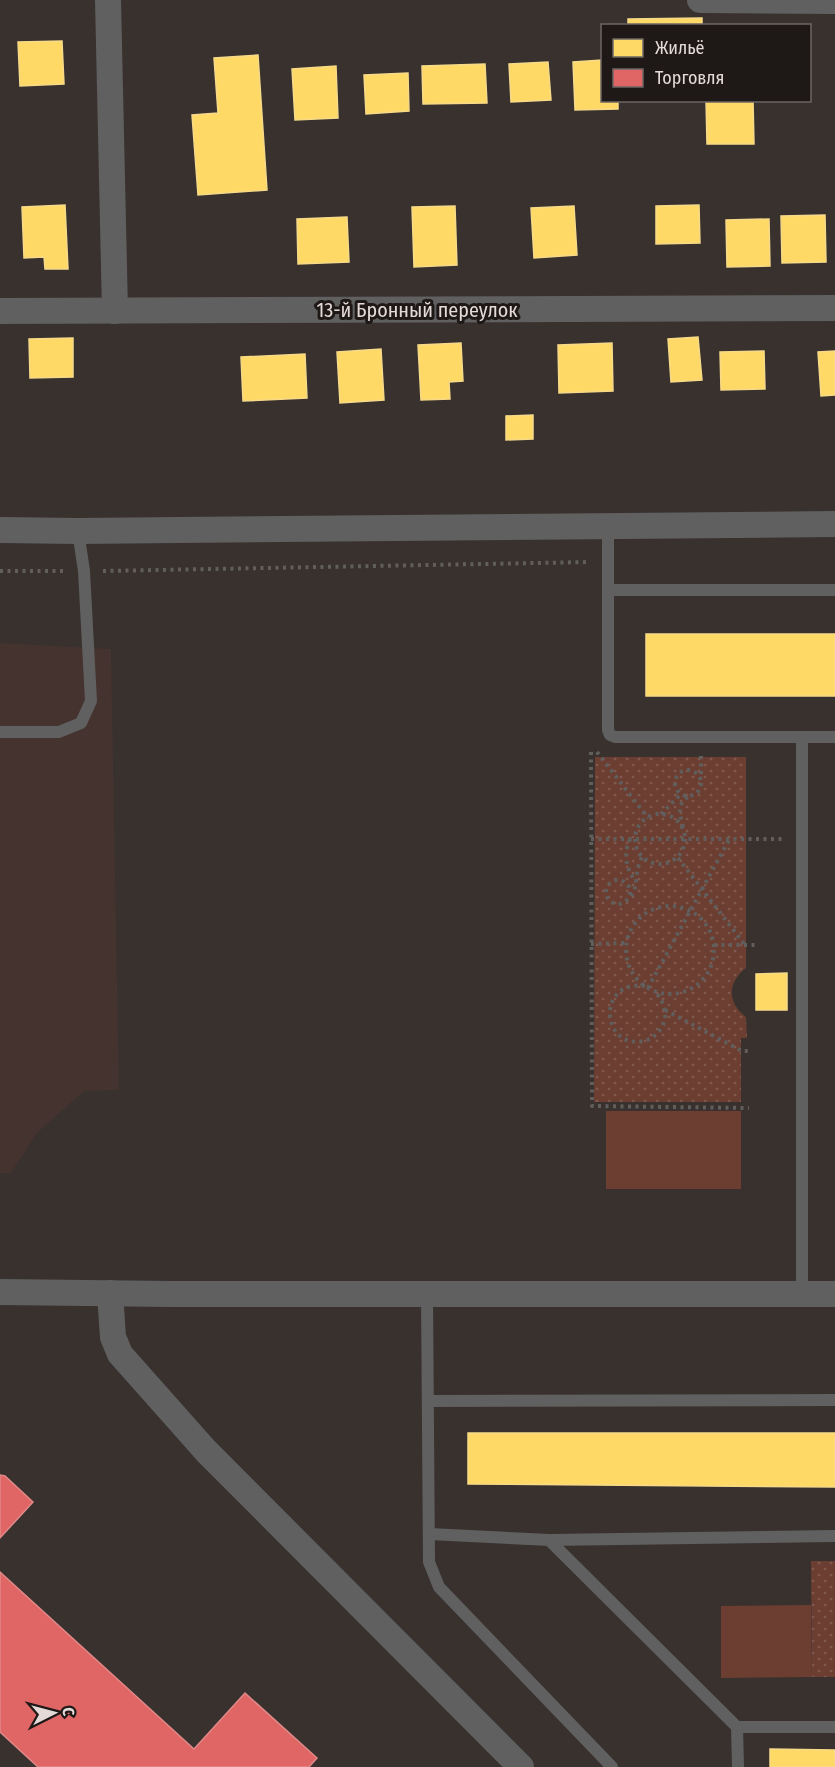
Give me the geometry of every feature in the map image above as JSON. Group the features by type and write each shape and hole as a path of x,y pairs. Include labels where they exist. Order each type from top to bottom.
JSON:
{"street":[{"path":"108,0 115,311"},
{"path":"700,0 835,1"},
{"name":"13-й Бронный переулок","path":"0,311 835,308"},
{"path":"0,530 835,524"},
{"path":"0,1292 835,1294"},
{"path":"110,1293 113,1337 120,1354 207,1451 521,1767"}],"lane":[{"path":"608,526 608,730 610,735 615,737 835,737"},
{"path":"0,732 60,732 81,723 92,701 84,571 78,531"},
{"path":"608,590 835,590"},
{"path":"802,737 802,1294"},
{"path":"427,1294 429,1562 439,1587 612,1767"},
{"path":"429,1401 835,1400"},
{"path":"429,1534 549,1540 835,1536"},
{"path":"549,1540 737,1727 738,1767"},
{"path":"737,1727 835,1728"}],"path":[{"path":"0,571 608,562"},
{"path":"591,752 592,1106 749,1108"},
{"path":"597,752 648,818"},
{"path":"633,839 642,857 651,863 660,865 678,858 684,849 686,839 679,808 681,803 700,789 701,752"},
{"path":"689,796 677,790 676,777 681,772 694,771 701,782"},
{"path":"636,882 627,867 627,847 637,830 648,818 661,814 681,794"},
{"path":"661,814 670,816 684,830"},
{"path":"591,839 802,840"},
{"path":"647,987 729,840"},
{"path":"630,897 631,890 623,880 610,881 605,893 613,903 626,902 630,897 635,889 636,871 642,857"},
{"path":"678,858 745,945"},
{"path":"672,905 690,911 705,922 711,933 714,958 710,970 693,988 681,993 668,994 647,987 635,978 629,966 626,943 630,930 638,919 659,906 672,905"},
{"path":"591,945 626,943"},
{"path":"714,945 755,945"},
{"path":"647,987 637,985 626,988 617,994 611,1003 609,1014 612,1025 618,1034 627,1040 638,1042 649,1039 658,1033 664,1023 663,1002 653,990"},
{"path":"665,1010 742,1051 749,1051"}],"shaded area":[{"path":"0,643 111,649 119,1090 84,1091 36,1134 11,1173 0,1173"},
{"path":"595,757 746,757 746,968 735,980 732,993 735,1005 746,1017 747,1038 741,1038 741,1102 594,1102"},
{"path":"606,1111 741,1111 741,1189 606,1189"},
{"path":"811,1561 835,1561 835,1677 812,1677"},
{"path":"811,1605 812,1677 721,1678 721,1606"}],"building: Жильё":[{"path":"702,18 702,24 628,24 628,19"},
{"path":"62,41 64,84 20,86 18,42"},
{"path":"258,55 267,190 198,195 192,115 218,113 214,58"},
{"path":"601,60 601,102 618,102 618,109 575,110 573,62"},
{"path":"548,62 551,100 511,102 509,64"},
{"path":"485,64 487,103 423,104 422,66"},
{"path":"336,66 338,118 295,120 292,69"},
{"path":"408,73 409,111 366,114 364,75"},
{"path":"706,102 753,102 754,144 707,144"},
{"path":"65,205 68,269 45,269 44,257 24,258 22,207"},
{"path":"699,205 700,243 656,244 656,206"},
{"path":"455,206 457,265 414,267 412,207"},
{"path":"574,206 577,255 534,258 531,208"},
{"path":"825,215 826,262 782,263 781,216"},
{"path":"347,217 349,262 298,264 297,219"},
{"path":"769,219 770,266 727,267 726,220"},
{"path":"698,337 702,380 671,382 668,339"},
{"path":"73,338 73,377 30,378 29,339"},
{"path":"461,343 463,381 449,382 450,399 421,400 418,345"},
{"path":"612,343 613,391 559,393 558,345"},
{"path":"381,349 384,400 340,403 337,352"},
{"path":"764,351 765,389 721,390 720,352"},
{"path":"835,351 835,395 821,396 818,352"},
{"path":"305,354 307,398 243,401 241,357"},
{"path":"533,415 533,439 506,440 506,416"},
{"path":"646,634 835,634 835,696 646,696"},
{"path":"787,973 787,1010 756,1010 756,974"},
{"path":"468,1433 835,1433 835,1487 468,1484"},
{"path":"770,1749 835,1750 835,1767 770,1767"}],"building: Торговля":[{"path":"0,1475 5,1476 33,1502 0,1538"},
{"path":"0,1572 194,1749 245,1693 317,1758 309,1767 38,1767 0,1732"}]}
